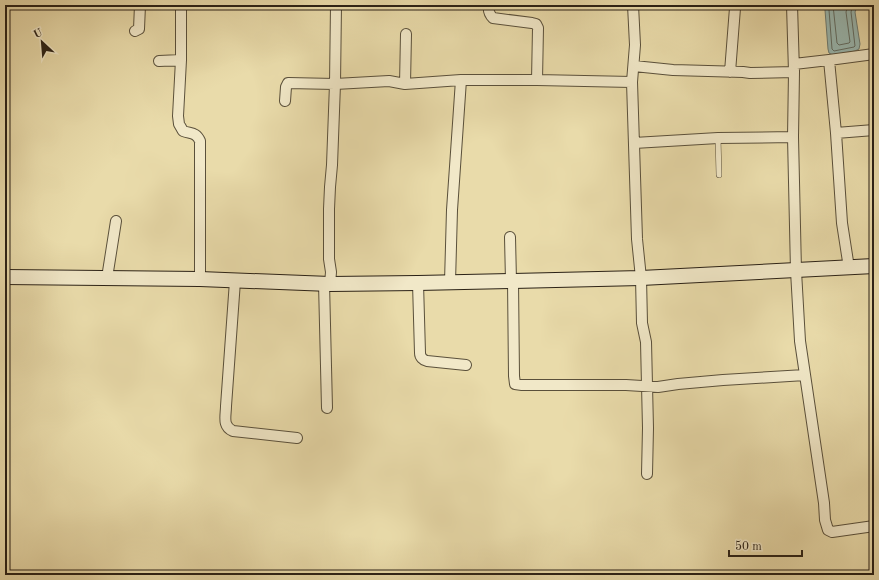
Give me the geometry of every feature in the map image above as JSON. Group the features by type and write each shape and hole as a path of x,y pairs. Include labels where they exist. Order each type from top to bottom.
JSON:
{"street":[{"path":"135,31 139,28 140,5"},
{"path":"181,5 181,60 178,116 179,124 183,131 195,134 200,141 200,279"},
{"path":"327,408 327,283 331,272 329,259 329,201 335,84 336,5"},
{"path":"489,5 489,12 493,18 536,24 538,28 537,80"},
{"path":"633,5 635,45 632,82 637,239 641,278 642,323 646,342 648,428 647,474"},
{"path":"792,5 796,271 800,341 824,503 825,520 828,530 832,532 874,526"},
{"path":"730,72 735,8"},
{"path":"404,84 406,34"},
{"path":"634,66 673,70 757,73 794,68 829,60 874,54"},
{"path":"159,61 181,60"},
{"path":"829,60 842,223 849,268"},
{"path":"285,101 286,87 288,84 335,84 388,81 404,84 461,80 632,82"},
{"path":"450,282 452,210 461,80"},
{"path":"836,133 874,130"},
{"path":"634,143 718,138 793,138"},
{"path":"108,278 116,222"},
{"path":"510,237 515,384 626,385 658,387 678,384 805,375"},
{"path":"5,277 200,279 327,283 450,282 641,278 874,266"},
{"path":"235,281 225,421 226,426 233,431 298,438"},
{"path":"418,282 420,353 422,358 427,361 466,365"}],"lane":[{"path":"718,138 719,175"}],"water":[{"path":"823,5 865,5 857,7 855,12 860,44 859,49 833,55 829,53 825,10"}]}
